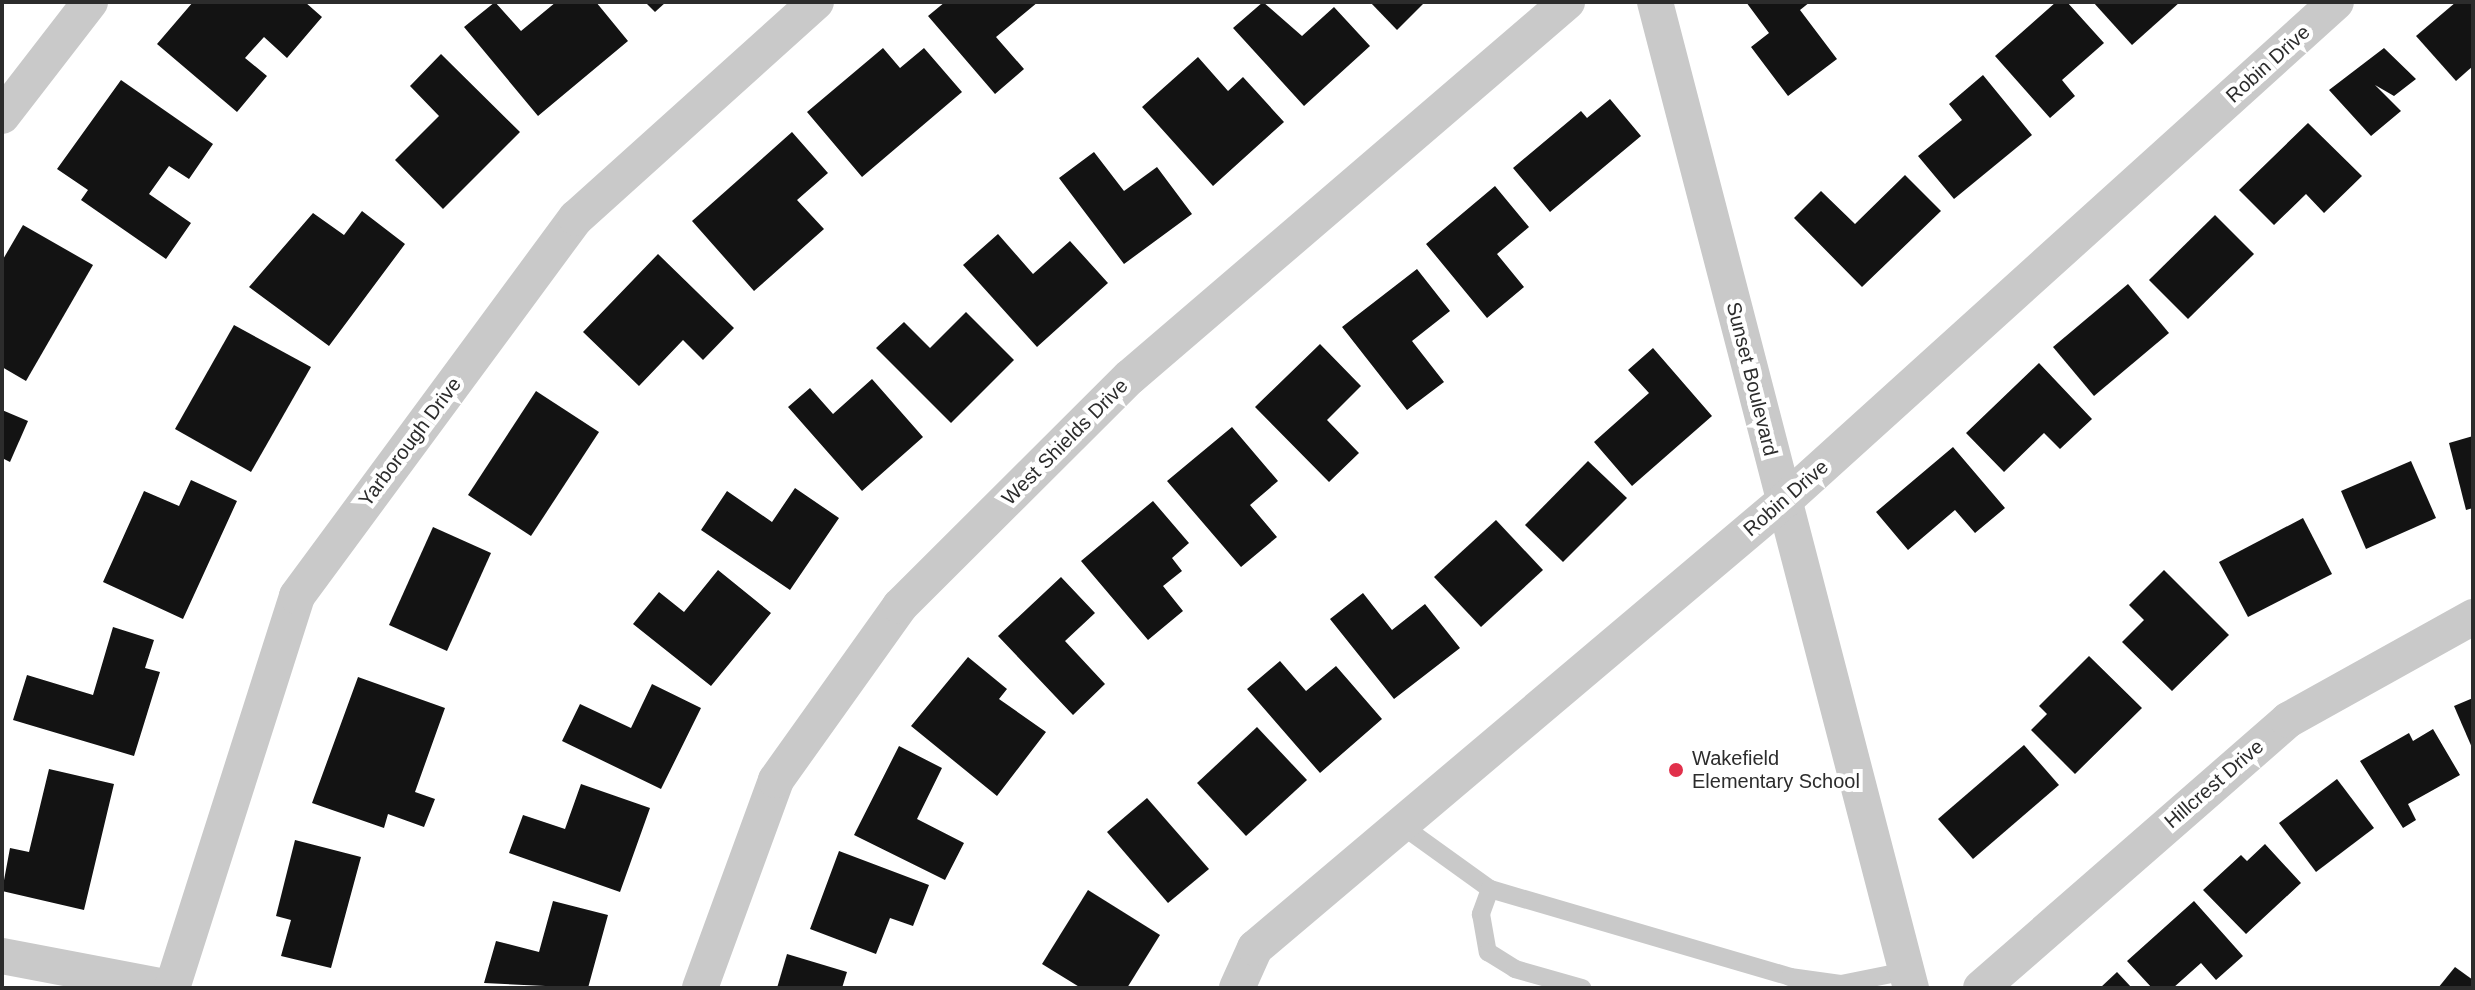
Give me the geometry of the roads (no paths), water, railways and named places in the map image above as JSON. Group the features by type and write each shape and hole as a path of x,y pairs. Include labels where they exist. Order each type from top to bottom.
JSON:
{"street":[{"path":"2,116 90,2"},
{"name":"Yarborough Drive","path":"171,988 297,596 576,218 816,2"},
{"name":"West Shields Drive","path":"700,988 776,780 900,606 1130,377 1567,2"},
{"name":"Sunset Boulevard","path":"1655,2 1908,979"},
{"name":"Robin Drive","path":"1237,988 1255,948 1784,501 2336,2"},
{"name":"Hillcrest Drive","path":"1981,988 2288,720 2473,617"},
{"path":"2,956 171,988"}],"lane":[{"path":"1401,825 1490,889 1790,977 1838,986 1908,979"},
{"path":"1490,889 1481,914 1488,952 1515,969 1582,988"}],"place":[{"name":"Wakefield Elementary School","path":"1676,770"}]}
